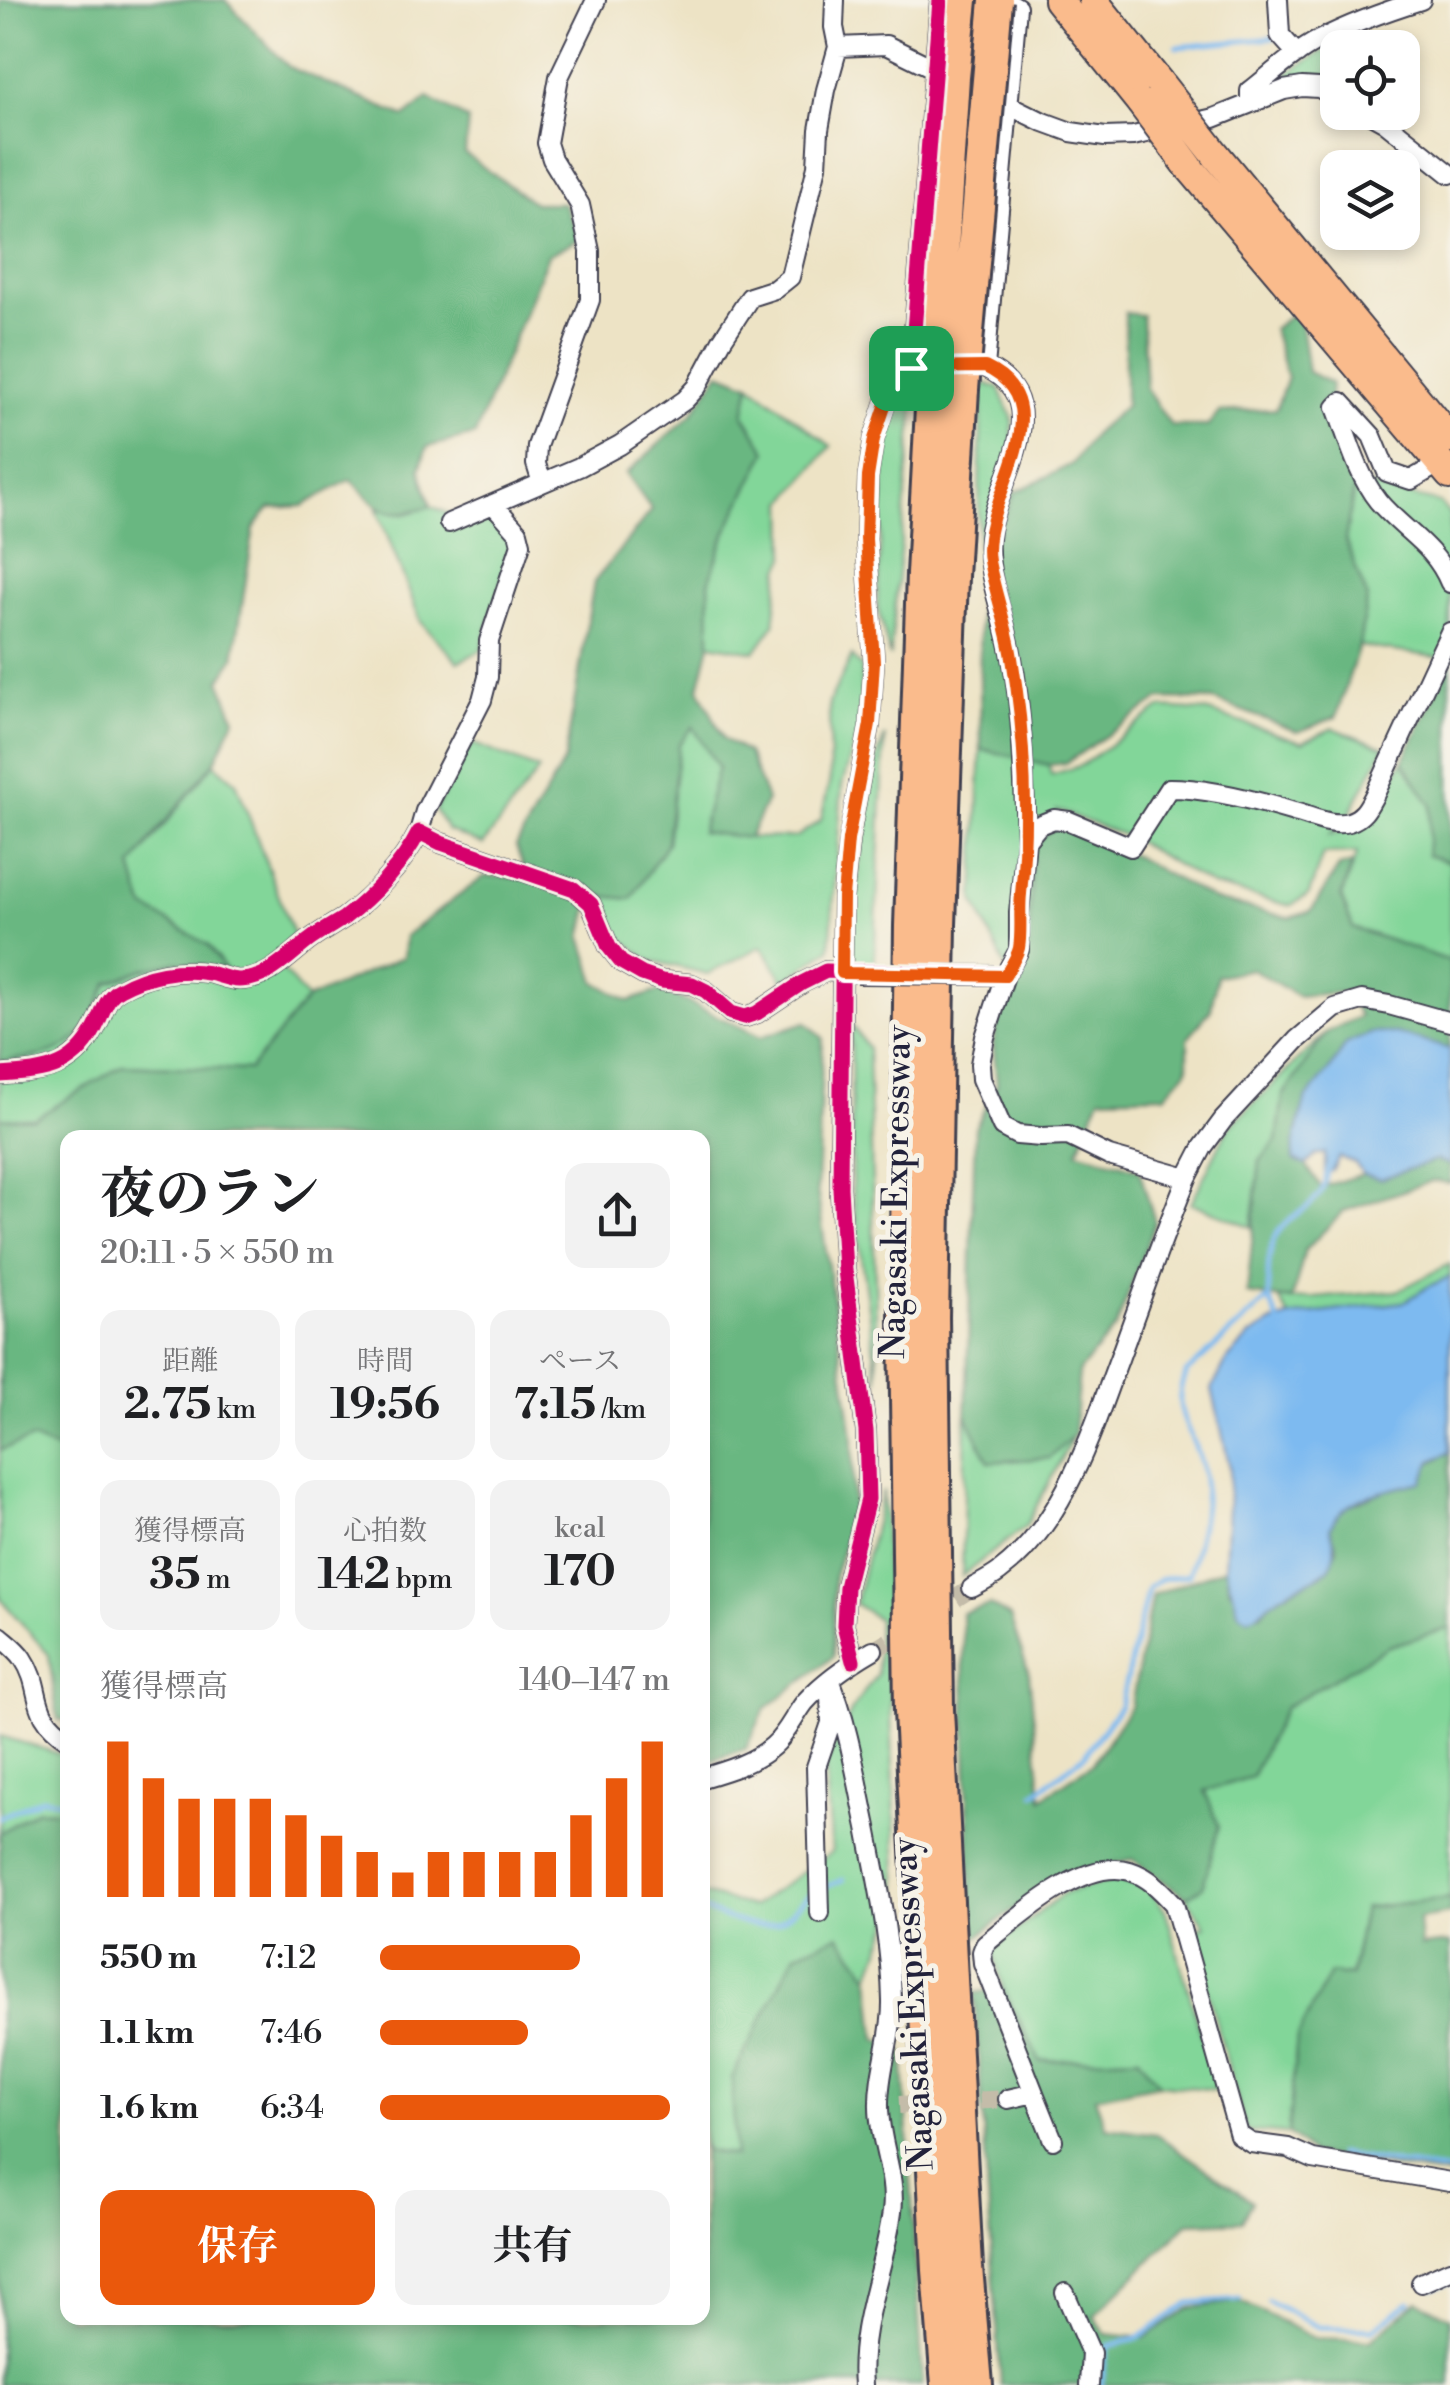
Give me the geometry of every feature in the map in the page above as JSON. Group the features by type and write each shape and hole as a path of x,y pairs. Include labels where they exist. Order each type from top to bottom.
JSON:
{"highway":[{"name":"Nagasaki Expressway","path":"961,0 952,96 948,379 951,576 938,925 932,1317 938,1710 966,2267 976,2385"},
{"name":"Nagasaki Expressway","path":"948,2385 911,1711 906,1318 912,906 923,574 996,0"}],"main road":[{"path":"1058,0 1216,155 1447,459"},
{"path":"1093,0 1150,92 1190,167 1447,459"}],"street":[{"path":"542,483 536,464 537,446 590,300 590,250 580,204 546,144 558,76 596,0"},
{"path":"450,523 620,445 686,400 750,297 776,289 790,277 817,166 819,130 838,46 835,0"},
{"path":"940,0 934,67 948,379"},
{"path":"948,379 1007,104 1016,7 1006,0"},
{"path":"1278,0 1280,35 1296,54"},
{"path":"1250,104 1250,91 1296,54 1372,16 1421,0"},
{"path":"838,46 886,45 1041,121 1072,132 1105,137 1133,136 1198,122 1284,90 1320,89"},
{"path":"1396,130 1450,174"},
{"path":"853,1661 844,1624 846,1587 868,1499 866,1431 845,1270 840,1188 849,973 843,897 848,840 870,724 874,662 866,539 868,477 874,439 890,392 899,379 1002,375 1016,394 1022,420 1016,454 990,528 988,556 1012,654 1023,730 1026,842 1018,950 1000,975 985,1036 981,1079 1002,1127 1041,1138 1068,1136 1109,1156 1186,1178"},
{"path":"1447,459 1411,480 1387,472 1372,436 1341,402 1336,407 1356,461 1377,500 1425,544 1443,566 1450,584"},
{"path":"0,1075 59,1066 76,1056 92,1037 110,996 118,989 186,970 239,980 260,976 346,916 409,851 420,832 425,810 482,700 488,677 488,641 521,544 518,532 492,504"},
{"path":"1026,842 1039,825 1054,819 1069,820 1131,846 1169,788 1188,788 1325,822 1345,823 1363,815 1450,632"},
{"path":"420,832 441,843 574,889 591,904 610,947 622,962 642,974 692,984 731,1013 745,1017 826,972 1000,975"},
{"path":"972,1588 998,1573 1020,1552 1058,1502 1085,1449 1186,1178 1223,1120 1297,1040 1335,1008 1362,1000 1450,1022"},
{"path":"0,1636 22,1656 34,1679 40,1712 60,1734"},
{"path":"710,1775 751,1761 772,1748 805,1702 853,1661 873,1650"},
{"path":"820,1913 816,1767 830,1723 830,1679"},
{"path":"830,1679 844,1716 888,1931 892,2002 878,2107 892,2174 893,2210 867,2324 862,2362 864,2385"},
{"path":"1054,2140 983,1963 982,1952 985,1944 1053,1890 1102,1870 1128,1870 1157,1884 1174,1904 1238,2136 1251,2143 1288,2148 1312,2159 1450,2182"},
{"path":"1008,2099 1034,2092"},
{"path":"878,2107 898,2105"},
{"path":"1421,2282 1450,2270"},
{"path":"1065,2293 1090,2353 1090,2385"}],"green space":[{"path":"0,0 225,0 289,67 405,117 428,98 468,120 465,154 534,203 563,203 580,239 548,255 475,435 427,447 420,469 431,506 404,512 385,510 351,479 302,506 270,508 254,528 234,658 220,680 235,719 214,763 132,867 144,907 208,945 225,969 177,962 108,983 79,1037 59,1050 36,1057 0,1061"},
{"path":"1320,53 1320,91 1257,92"},
{"path":"1125,313 1142,315 1146,389 1171,426 1208,426 1219,412 1276,409 1287,378 1273,329 1292,314 1301,324 1308,372 1331,383 1329,413 1355,482 1345,540 1367,598 1359,646 1336,717 1298,732 1214,700 1160,699 1066,763 1049,765 981,749 978,543 996,536 1014,493 1072,464 1093,435 1125,406"},
{"path":"720,372 750,384 744,415 767,451 726,532 709,582 710,644 699,688 724,739 748,753 767,800 749,838 701,832 718,767 693,727 679,744 667,843 631,899 592,895 582,937 596,982 629,1001 662,990 761,1037 806,1022 823,1038 817,1190 853,1436 853,1513 834,1577 833,1657 765,1709 746,1749 710,1760 710,1130 60,1130 60,1451 32,1439 0,1450 0,1118 34,1119 123,1065 249,1070 307,999 403,957 405,936 485,876 527,878 516,846 565,759 594,582 652,510 626,474 692,414"},
{"path":"982,382 999,388 1012,417 1014,493 996,536 978,543"},
{"path":"750,384 831,446 785,502 786,557 780,569 774,625 755,652 710,644 709,582 726,532 766,451 744,415"},
{"path":"916,387 890,657 877,605 886,438 900,392"},
{"path":"1355,482 1440,503 1450,515 1450,659 1359,646 1367,598 1345,540"},
{"path":"431,506 449,514 484,513 513,539 482,650 458,662 421,622 377,509 406,514"},
{"path":"852,656 862,668 860,726 842,785 830,949 784,981 762,946 708,974 649,960 618,935 592,895 631,899 667,843 679,744 693,726 718,767 701,832 749,838 796,837 821,820 830,779 829,703"},
{"path":"1450,663 1450,862 1427,855 1431,805 1403,761"},
{"path":"1160,708 1205,711 1302,742 1333,728 1385,747 1350,813 1330,835 1364,824 1403,761 1431,805 1427,855 1450,862 1450,961 1353,928 1341,897 1357,853 1323,854 1309,894 1291,906 1213,886 1128,837 1057,810 1058,823 1033,845 1028,951 1010,977 974,900 981,749 1049,765 1051,775 1082,765"},
{"path":"885,736 874,965 849,961 867,787"},
{"path":"472,743 539,770 483,845 447,830 435,810"},
{"path":"214,763 236,782 296,942 274,960 307,999 249,1070 123,1065 34,1119 0,1118 0,1061 37,1057 86,1027 108,983 177,962 143,907 132,866"},
{"path":"1058,823 1134,856 1214,900 1290,918 1311,911 1339,867 1352,863 1341,897 1353,928 1450,961 1450,1049 1396,1033 1346,1044 1331,1068 1293,1160 1306,1165 1321,1187 1363,1174 1380,1179 1436,1160 1450,1165 1450,1183 1432,1181 1344,1211 1305,1250 1292,1300 1247,1294 1260,1161 1277,1141 1283,1096 1327,1032 1360,1016 1345,992 1298,996 1252,969 1217,976 1211,1009 1188,1038 1188,1069 1165,1095 1100,1097 1078,1151 1139,1169 1155,1222 1116,1327 1079,1371 1074,1435 1050,1458 989,1462 966,1415 975,1128 997,1084 993,1043 1010,977 1028,950 1033,845"},
{"path":"851,1024 868,1048 878,1381 852,1191"},
{"path":"1327,1032 1283,1095 1277,1141 1260,1161 1252,1227 1191,1203 1228,1128"},
{"path":"1450,1264 1450,1277 1405,1302 1289,1317 1279,1298 1397,1291"},
{"path":"966,1415 989,1462 1049,1458 1074,1435 1026,1526 962,1576"},
{"path":"32,1439 60,1451 60,1719 49,1655 0,1598 0,1450"},
{"path":"1450,1452 1450,1628 1389,1646 1285,1707 1251,1777 1205,1791 1219,1826 1203,1887 1186,1897 1132,1859 1058,1876 972,1941 962,1613 990,1605 1010,1617 1029,1674 1042,1798 1093,1763 1131,1706 1152,1595 1225,1568 1230,1590 1260,1614 1273,1600 1327,1571 1337,1548 1330,1528 1347,1506 1379,1493"},
{"path":"883,1491 898,1902 870,1976 839,1935 732,2078 735,2156 710,2151 710,1896 752,1907 832,1852 825,1765 853,1708 877,1674 878,1619 855,1604"},
{"path":"1450,1628 1450,1898 1364,1908 1350,1976 1297,2037 1288,2134 1246,2131 1191,1930 1205,1926 1186,1897 1203,1887 1205,1791 1251,1777 1285,1707 1389,1646"},
{"path":"0,1736 60,1754 60,1811 38,1809 0,1833"},
{"path":"38,1809 60,1811 60,2325 710,2325 710,2152 735,2156 732,2078 796,1953 839,1935 870,1976 876,2038 903,2051 923,2385 0,2385 0,1833"},
{"path":"1117,1879 1149,1889 1166,1912 1217,2090 1159,2084 1139,2057 1040,2061 1003,1988 993,1949 1064,1893"},
{"path":"1450,1898 1450,1914 1419,1919 1421,1946 1450,1943 1450,2176 1312,2154 1288,2134 1297,2037 1330,1973 1351,1976 1364,1908"},
{"path":"1003,1988 1040,2061 1139,2057 1159,2084 1095,2097 1106,2127 1156,2134 1252,2201 1242,2221 1188,2223 1094,2316 1106,2334 1144,2338 1190,2308 1240,2301 1314,2338 1371,2340 1418,2301 1450,2317 1450,2385 1001,2385 974,1993"}],"water":[{"path":"1371,1033 1396,1033 1450,1049 1450,1165 1436,1160 1380,1179 1363,1174 1355,1163 1339,1157 1332,1171 1325,1172 1325,1153 1316,1155 1306,1165 1293,1160 1305,1100 1346,1044"},
{"path":"1450,1277 1450,1452 1432,1461 1422,1482 1369,1496 1336,1517 1330,1528 1334,1559 1321,1575 1286,1592 1248,1618 1239,1613 1225,1568 1230,1468 1212,1389 1227,1360 1250,1336 1273,1322 1405,1302"}],"waterway":[{"path":"1177,47 1274,38"},
{"path":"1035,1793 1084,1756 1120,1706 1148,1588 1161,1579 1189,1575 1201,1524 1204,1485 1200,1459 1181,1412 1181,1387 1186,1373 1269,1298 1269,1263 1276,1235 1319,1195 1328,1168"},
{"path":"1269,1298 1279,1323"},
{"path":"0,1817 43,1798 60,1801"},
{"path":"825,1887 843,1880"},
{"path":"710,1913 764,1925 783,1919 815,1892"},
{"path":"1338,2154 1450,2172"},
{"path":"1434,2288 1450,2282"},
{"path":"1101,2385 1108,2346 1137,2339 1189,2303 1240,2299"},
{"path":"1268,2301 1318,2327 1373,2329 1410,2302"}],"tunnel":[{"path":"933,1613 972,1588"},
{"path":"873,1650 911,1627"},
{"path":"899,2105 1008,2099"}],"cycle path":[{"path":"853,1661 844,1625 846,1587 868,1499 866,1431 845,1270 840,1188 843,897 870,724 874,662 866,539 868,477 874,439 889,392 911,369 940,0"},
{"path":"0,1075 47,1069 71,1058 91,1036 112,995 141,979 186,971 239,980 269,971 366,900 396,867 419,832 574,889 591,904 609,947 621,962 662,981 692,984 731,1013 745,1017 826,971 1005,975"}],"route":[{"path":"985,367 1002,375 1016,394 1022,420 1016,454 990,528 988,556 1012,654 1023,730 1026,842 1018,950 1005,976 842,973 848,840 870,724 874,662 866,539 868,477 874,439 890,392 911,368 985,367"}]}
